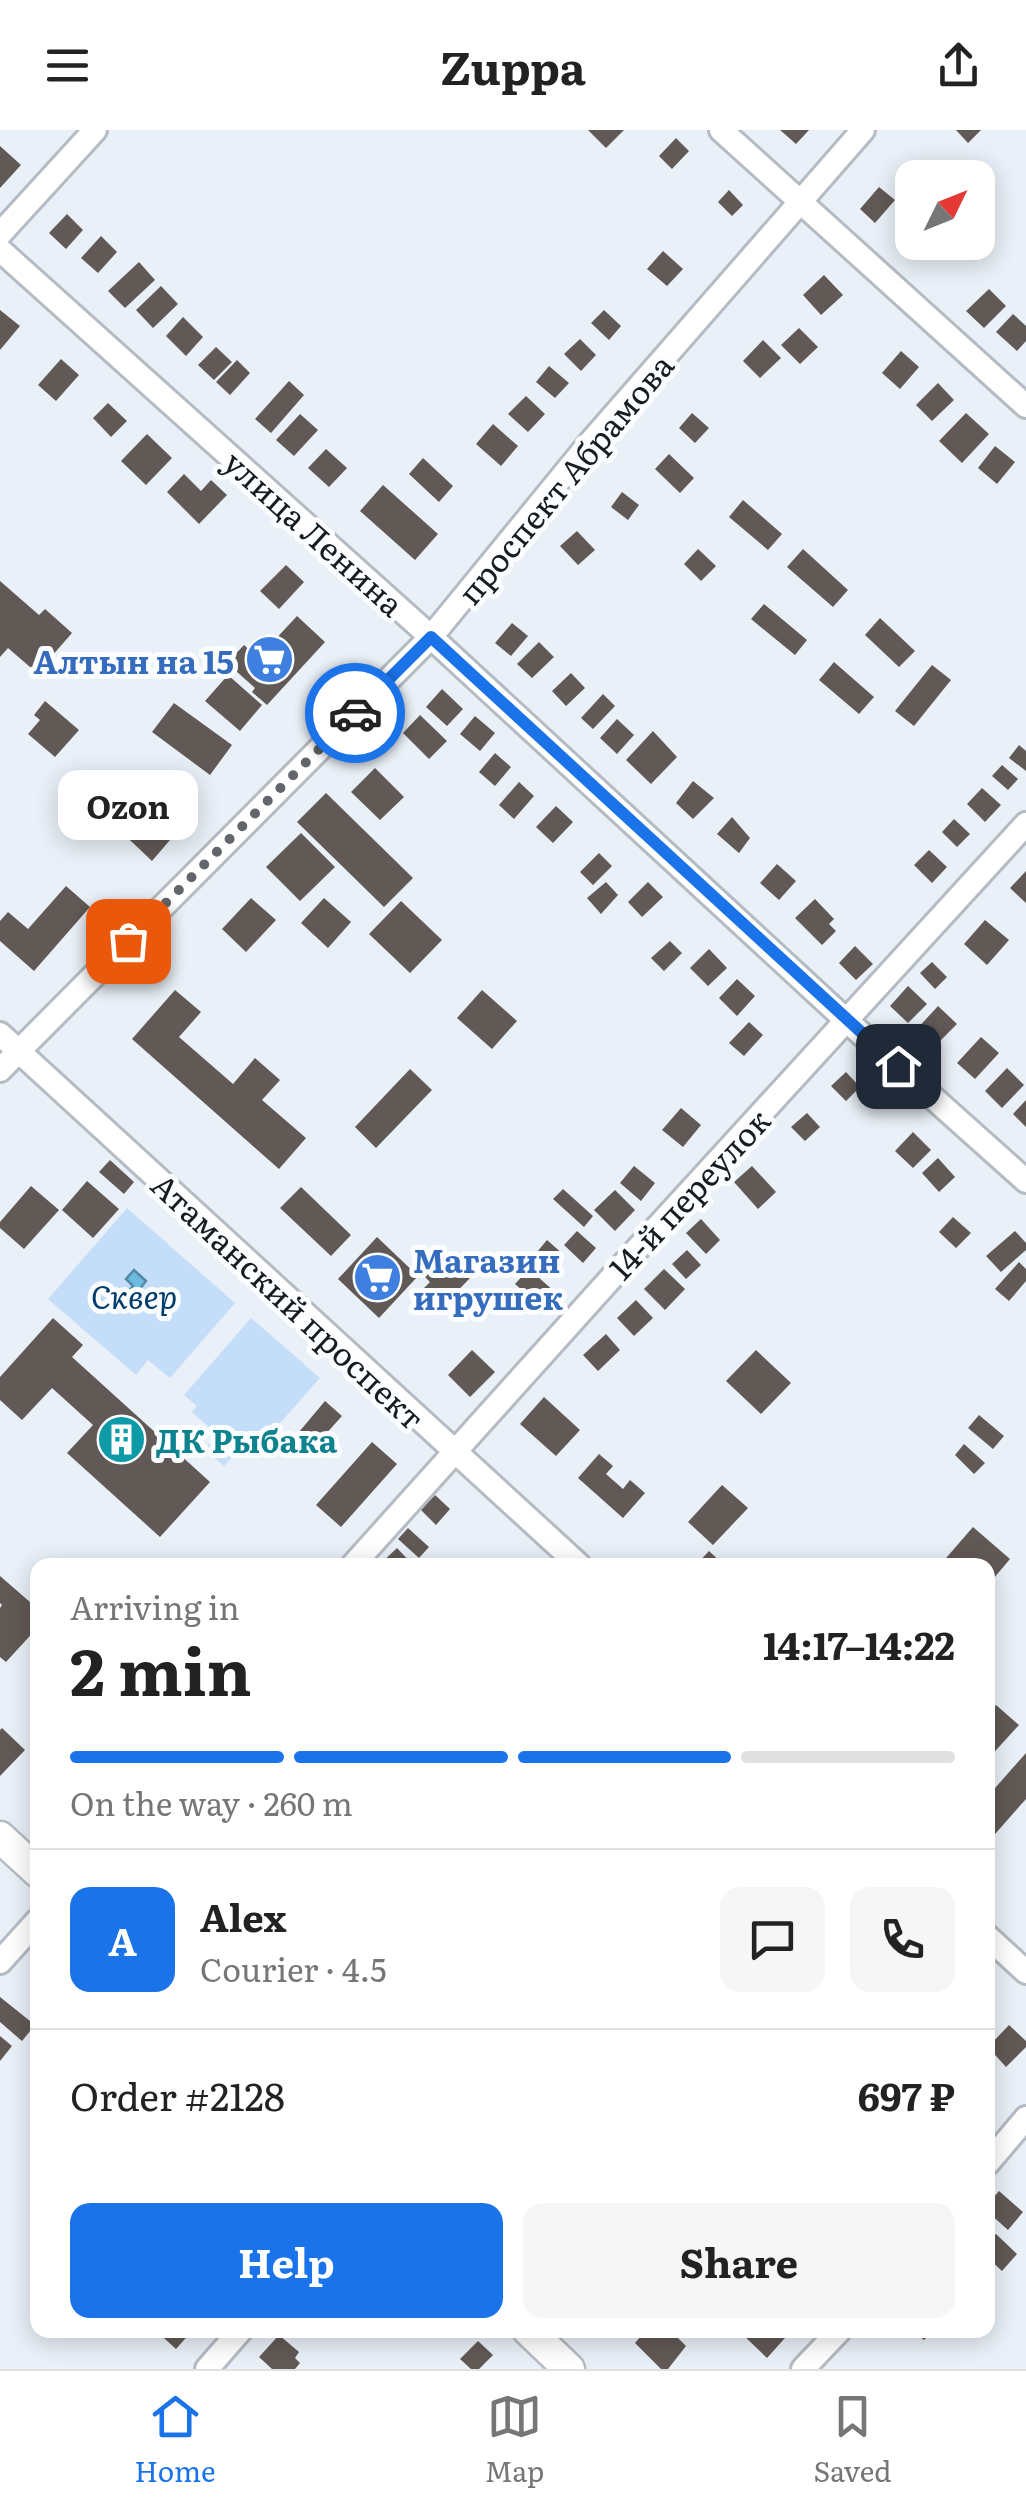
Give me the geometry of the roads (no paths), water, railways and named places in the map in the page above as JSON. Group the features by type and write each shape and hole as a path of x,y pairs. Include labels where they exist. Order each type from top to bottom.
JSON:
{"main road":[{"path":"0,1837 30,1865"},
{"path":"536,2338 569,2369"}],"street":[{"path":"0,234 95,130"},
{"path":"721,130 1026,406"},
{"name":"проспект Абрамова","path":"0,1070 431,637 588,445 863,130"},
{"name":"улица Ленина","path":"0,250 431,637 1026,1181"},
{"name":"14-й переулок","path":"358,1558 1026,824"},
{"name":"Атаманский проспект","path":"0,1034 570,1558"},
{"path":"0,1962 30,1929"},
{"path":"995,1943 1026,1972"},
{"path":"995,2155 1026,2118"},
{"path":"207,2369 234,2338"},
{"path":"803,2369 832,2338"}],"water":[{"path":"134,1270 146,1281 139,1290 145,1295 136,1304 125,1295 133,1286 126,1279"}],"place":[{"name":"Алтын на 15","path":"269,660"},
{"name":"Ozon","path":"128,941"},
{"name":"Магазин игрушек","path":"378,1277"},
{"name":"ДК Рыбака","path":"121,1439"}],"park label":[{"name":"Сквер","path":"134,1295"}]}
